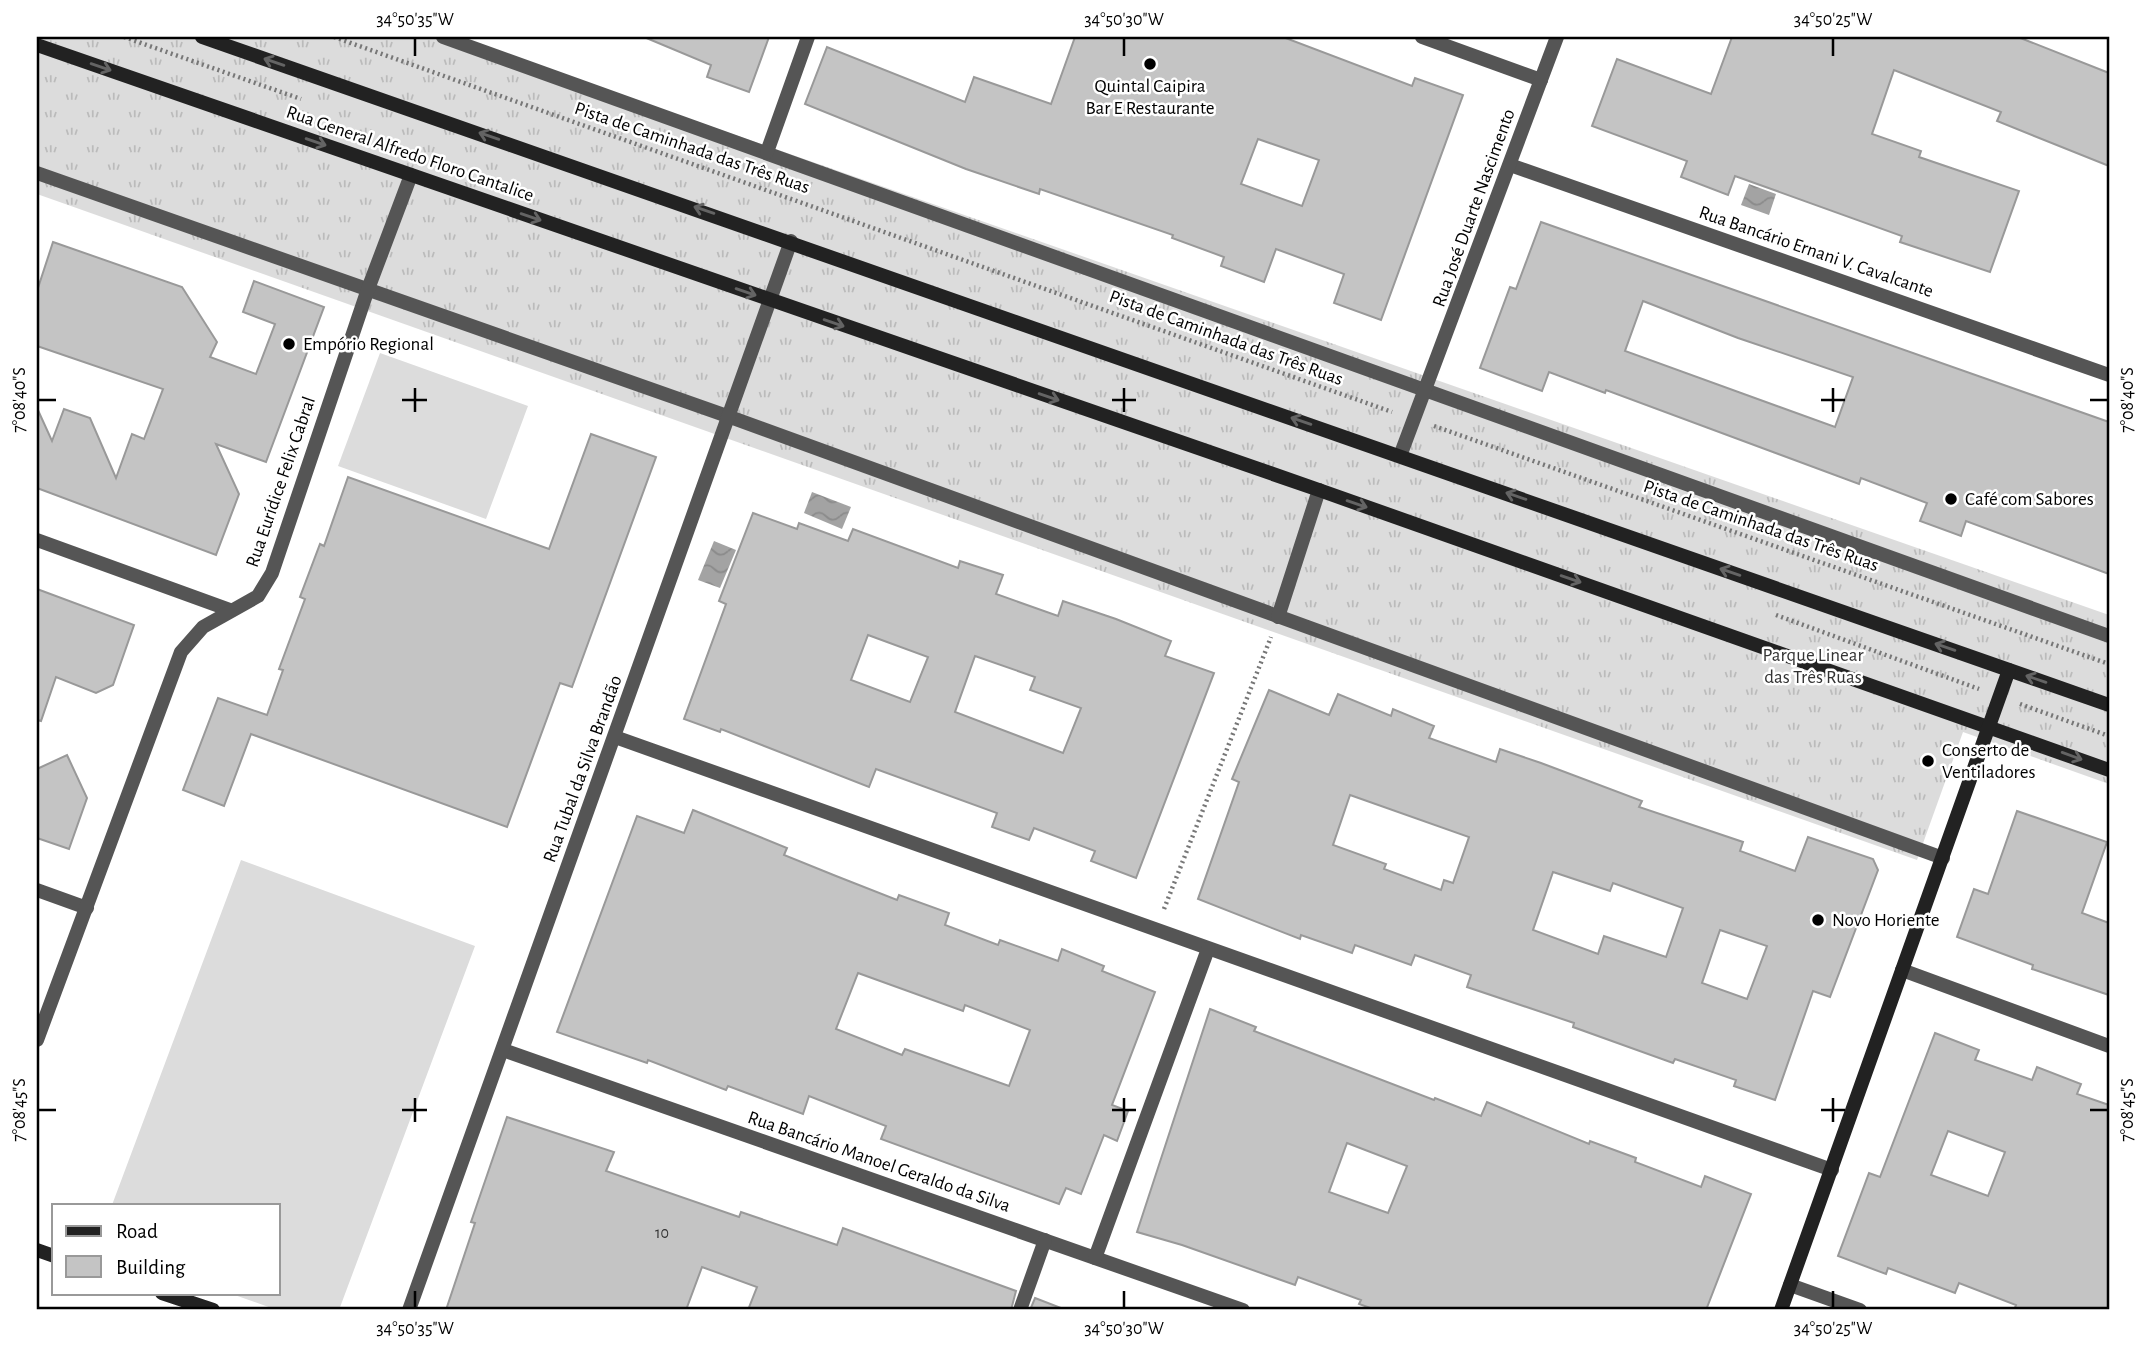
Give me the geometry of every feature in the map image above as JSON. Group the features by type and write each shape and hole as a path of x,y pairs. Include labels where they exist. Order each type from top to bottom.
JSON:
{"main road":[{"path":"202,37 791,241 2109,705"},
{"name":"Rua General Alfredo Floro Cantalice","path":"37,45 1319,490 2109,770"},
{"path":"1781,1310 2009,670"},
{"path":"165,1294 213,1310"}],"street":[{"path":"443,37 2109,636"},
{"path":"767,152 808,37"},
{"path":"1422,37 1541,80"},
{"name":"Rua José Duarte Nascimento","path":"1400,456 1427,392 1557,37"},
{"name":"Rua Bancário Ernani V. Cavalcante","path":"1510,165 2109,375"},
{"path":"37,173 730,417 1943,858"},
{"name":"Rua Eurídice Felix Cabral","path":"37,1040 181,652 203,627 258,596 272,573 368,289 411,175"},
{"name":"Rua Tubal da Silva Brandão","path":"410,1310 791,241"},
{"path":"1279,617 1319,490"},
{"path":"37,540 230,610"},
{"path":"615,737 1832,1170"},
{"path":"37,890 87,908"},
{"path":"1095,1258 1208,949"},
{"path":"1902,970 2109,1046"},
{"name":"Rua Bancário Manoel Geraldo da Silva","path":"503,1050 1243,1310"},
{"path":"1020,1310 1045,1240"},
{"path":"1790,1285 1860,1310"}],"path":[{"name":"Pista de Caminhada das Três Ruas","path":"334,37 2109,664"},
{"path":"1156,929 1279,617"}],"green space":[{"name":"Parque Linear das Três Ruas","path":"37,37 455,37 2109,615 2109,784 1963,732 1917,860 37,194"},
{"path":"380,353 528,406 486,519 338,466"},
{"path":"241,860 475,946 339,1310 277,1310 232,1294 280,1294 280,1204 112,1204"}],"water":[{"path":"1749,184 1776,194 1769,215 1741,205"},
{"path":"812,492 851,507 842,529 804,513"},
{"path":"714,541 736,550 720,588 698,580"}],"building":[{"path":"644,37 769,37 749,92 707,77 711,65"},
{"path":"1075,37 1283,37 1412,86 1415,78 1463,95 1381,320 1334,303 1344,274 1276,249 1264,282 1221,266 1224,257 1172,238 1173,235 1040,189 1039,194 966,169 805,104 827,47 965,102 974,77 1051,104","holes":["1258,139 1319,160 1302,206 1241,184"]},
{"path":"1732,37 2018,37 2109,73 2109,166 1997,121 2001,112 1894,70 1872,134 1921,151 1919,157 2019,191 1990,272 1900,242 1902,236 1735,176 1728,195 1681,177 1687,161 1592,126 1617,59 1711,94"},
{"path":"1541,222 2109,422 2109,574 1966,521 1961,536 1920,521 1927,503 1861,478 1859,484 1606,390 1605,393 1549,372 1542,391 1480,368 1510,287 1516,289","holes":["1643,301 1738,338 1853,377 1835,427 1625,351"]},
{"path":"53,242 182,287 217,342 210,357 256,374 275,324 243,312 254,281 324,307 266,462 216,444 239,494 216,555 37,488 37,408 52,441 64,409 90,418 116,478 132,434 144,439 163,389 37,346 37,291"},
{"path":"591,434 656,457 572,687 560,683 507,827 251,734 224,806 183,790 218,698 267,715 283,670 279,669 305,599 300,597 320,544 324,546 348,477 549,549"},
{"path":"753,513 797,529 799,523 848,541 853,529 958,568 960,561 1003,575 996,594 1058,616 1063,601 1171,641 1165,656 1214,673 1136,878 1091,861 1095,851 1034,828 1029,840 992,827 997,813 876,769 869,787 721,729 720,732 684,719 726,604 719,601","holes":["868,635 928,657 910,702 851,680","975,656 1035,677 1030,690 1081,708 1063,753 955,712"]},
{"path":"37,589 134,625 113,685 96,693 56,677 41,721 37,720"},
{"path":"1269,690 1329,715 1338,694 1391,716 1393,709 1434,726 1429,738 1496,762 1500,749 1642,801 1639,807 1743,842 1740,851 1795,871 1808,837 1873,859 1878,870 1830,997 1813,991 1775,1100 1734,1086 1736,1080 1675,1059 1673,1063 1573,1027 1574,1023 1467,987 1471,975 1415,955 1411,965 1355,945 1352,953 1301,935 1300,939 1198,899 1239,782 1232,779","holes":["1350,795 1469,837 1453,883 1444,880 1441,890 1384,869 1386,864 1333,845","1553,872 1610,891 1613,883 1683,908 1666,957 1604,936 1598,954 1533,930","1720,930 1767,946 1747,999 1702,983"]},
{"path":"67,755 87,798 69,849 37,838 37,769"},
{"path":"693,810 787,848 784,855 836,876 897,900 899,895 949,913 945,925 998,945 1000,940 1058,961 1062,949 1104,966 1102,971 1155,992 1112,1105 1128,1111 1117,1141 1104,1135 1081,1194 1066,1188 1059,1204 881,1139 886,1126 809,1096 803,1114 728,1086 726,1090 648,1060 647,1063 557,1032 637,816 684,833","holes":["858,973 963,1011 965,1005 1030,1030 1009,1086 905,1049 902,1055 836,1029"]},
{"path":"2017,811 2107,842 2082,913 2109,923 2109,995 2032,969 2033,965 1957,937 1974,889 1988,894"},
{"path":"1210,1009 1256,1027 1254,1031 1434,1100 1435,1098 1481,1116 1487,1102 1589,1144 1590,1141 1636,1158 1635,1162 1701,1187 1705,1176 1751,1194 1706,1310 1376,1310 1359,1304 1361,1300 1298,1277 1295,1285 1137,1232","holes":["1347,1143 1407,1166 1388,1213 1329,1192"]},
{"path":"1935,1033 1979,1050 1975,1060 2032,1080 2037,1067 2081,1084 2077,1094 2109,1105 2109,1310 2014,1310 2016,1305 1959,1283 1955,1293 1888,1268 1886,1274 1838,1256 1869,1173 1880,1177","holes":["1948,1131 2005,1152 1988,1196 1931,1175"]},
{"path":"507,1117 614,1152 606,1171 739,1217 741,1212 837,1245 843,1228 1016,1291 1011,1310 748,1310 757,1287 702,1267 686,1310 446,1310 475,1223 471,1222"},
{"path":"1035,1298 1061,1308 1030,1310"}],"place":[{"name":"Quintal Caipira Bar E Restaurante","path":"1150,64"},
{"name":"Empório Regional","path":"289,344"},
{"name":"Café com Sabores","path":"1951,499"},
{"name":"Conserto de Ventiladores","path":"1928,761"},
{"name":"Novo Horiente","path":"1818,920"}]}
